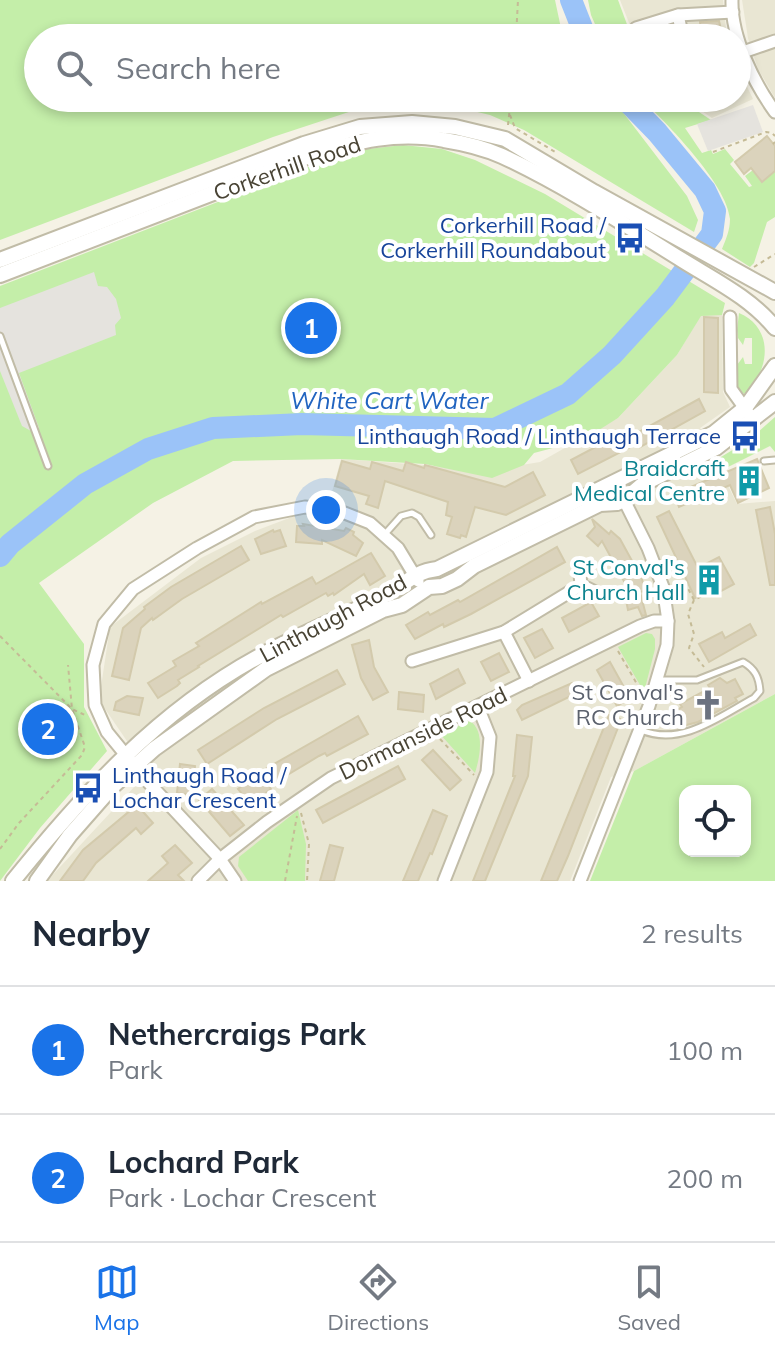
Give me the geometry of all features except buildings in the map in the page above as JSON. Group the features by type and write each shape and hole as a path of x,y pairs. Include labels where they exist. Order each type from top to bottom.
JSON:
{"street":[{"path":"649,24 678,15 733,6"},
{"path":"678,15 680,24"},
{"path":"751,49 775,41"},
{"path":"751,73 775,112"},
{"name":"Corkerhill Road","path":"0,260 304,144 360,127 412,123 455,127 505,139 594,192 775,291"},
{"name":"Corkerhill Road","path":"0,275 312,155 358,140 397,136 440,139 501,156 729,289 753,305 775,328"},
{"path":"694,268 703,253"},
{"path":"730,317 731,389 749,414"},
{"name":"Linthaugh Road","path":"37,881 113,786 187,724 266,669 383,610 402,605 423,589 442,586 457,579 474,566 600,504 624,500 643,484 716,448 749,414 775,366"},
{"name":"Linthaugh Road","path":"13,881 60,823 124,754 177,710 226,676 390,592 414,575 437,569 775,402"},
{"path":"580,881 659,680 667,645 668,621 663,587 615,482"},
{"path":"235,881 220,859 124,754 103,724 95,705 93,665 104,624 133,589 197,548 254,517 305,507 337,510 370,523 398,548 423,589"},
{"path":"579,564 581,585"},
{"path":"581,585 597,593"},
{"path":"412,661 504,632 581,585"},
{"name":"Dormanside Road","path":"198,881 220,859 331,778 612,640 654,621 668,621"},
{"path":"504,632 529,681"},
{"path":"444,881 487,772 490,737 478,707"}],"lane":[{"path":"0,336 48,466"},
{"path":"764,461 775,460"},
{"path":"384,535 401,516 412,513 419,517 431,535"},
{"path":"640,729 660,736 694,730 754,698 760,691 760,680 752,667 743,662 684,682 659,680"}],"path":[{"path":"517,24 518,0"},
{"path":"713,152 766,132 775,136"},
{"path":"747,273 775,254"},
{"path":"681,575 694,600"},
{"path":"672,594 688,588"},
{"path":"706,594 694,600 688,614 694,634 689,648 708,675"},
{"path":"0,636 72,709 103,724"},
{"path":"612,640 649,706"},
{"path":"0,849 19,823 82,755 85,747 72,709 68,665"},
{"path":"441,741 483,782"},
{"path":"285,881 299,807 309,844 307,881"}],"shaded area":[{"path":"620,0 723,0 726,24 629,24"},
{"path":"742,0 775,0 775,98 758,69 751,47 751,24 746,24"},
{"path":"751,106 763,132 708,151 697,124 732,112 751,112"},
{"path":"703,112 725,112 712,118"},
{"path":"94,272 98,286 107,287 116,299 121,318 115,325 116,335 19,373 39,428 31,431 22,426 0,371 0,308"},
{"path":"701,315 722,315 723,392 730,407 700,428 737,504 775,501 775,694 634,771 611,777 570,881 47,881 148,772 99,700 110,627 201,558 255,531 329,503 341,459 492,470 540,462 618,418 677,355"}],"green space":[{"path":"0,0 555,0 560,24 24,24 24,112 349,112 273,137 0,240"},
{"path":"588,0 618,0 627,24 595,24"},
{"path":"477,112 623,112 687,196 698,220 694,232 524,130"},
{"path":"655,112 699,112 711,120 685,128 702,153 711,150 713,154 725,149 734,160 730,164 749,187 752,186 745,176 753,170 762,181 775,171 775,217 767,222 750,267 722,249 729,231 726,205 694,154"},
{"path":"403,145 442,149 475,160 545,194 725,303 722,315 701,316 677,355 618,418 583,440 534,453 524,465 492,478 425,464 341,459 233,461 153,503 39,583 84,644 84,707 107,751 40,828 0,881 0,286 350,151"},
{"path":"739,313 759,329 765,351 759,374 744,394 738,387 737,365 743,357 745,364 752,364 752,338 745,338 743,345 738,338"},
{"path":"775,417 775,452 770,446 722,470 716,460 749,440"},
{"path":"646,633 652,634 655,639 655,649 644,692 618,647"},
{"path":"775,694 775,881 590,881 634,771"},
{"path":"470,721 475,725 479,738 480,752 475,773 440,734"},
{"path":"298,810 306,844 305,881 248,881 238,866 239,857"}],"waterway":[{"name":"White Cart Water","path":"571,0 580,24"},
{"name":"White Cart Water","path":"0,556 10,544 85,484 148,449 213,428 302,424 495,429 568,394 612,355 665,297 712,234 715,211 705,190 638,112"}],"place":[{"name":"Corkerhill Road / Corkerhill Roundabout","path":"630,238"},
{"name":"Nethercraigs Park","path":"311,328"},
{"name":"Linthaugh Road / Linthaugh Terrace","path":"745,436"},
{"name":"Braidcraft Medical Centre","path":"749,481"},
{"name":"St Conval's Church Hall","path":"709,580"},
{"name":"St Conval's RC Church","path":"708,705"},
{"name":"Lochard Park","path":"48,729"},
{"name":"Linthaugh Road / Lochar Crescent","path":"88,788"}]}
